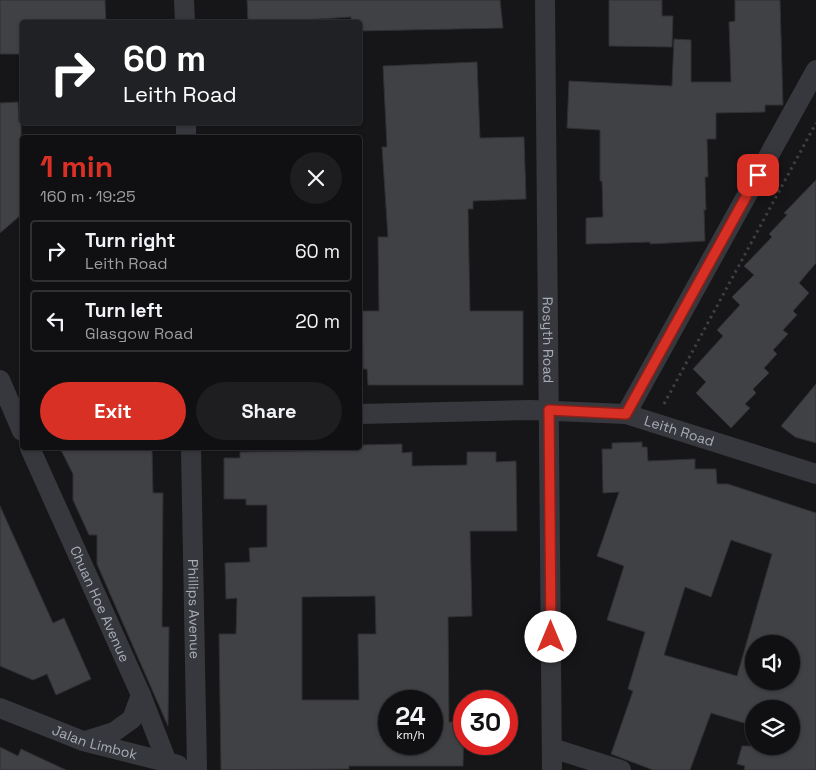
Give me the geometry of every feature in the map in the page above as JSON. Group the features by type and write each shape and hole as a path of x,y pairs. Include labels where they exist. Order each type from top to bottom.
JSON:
{"street":[{"path":"184,0 184,20"},
{"name":"Rosyth Road","path":"545,0 552,770"},
{"path":"626,414 811,93 816,70"},
{"path":"0,380 20,426"},
{"name":"Leith Road","path":"362,414 549,410 626,414 816,474"},
{"name":"Chuan Hoe Avenue","path":"31,450 141,695 169,766"},
{"name":"Phillips Avenue","path":"191,450 197,770"},
{"path":"83,741 114,732 132,719 141,695"},
{"name":"Jalan Limbok","path":"0,708 83,741 169,766 192,770"},
{"path":"552,748 621,770"}],"path":[{"path":"662,408 816,124"}],"building":[{"path":"0,0 105,0 106,20 20,20 20,54 0,54"},
{"path":"247,0 500,0 503,28 362,31 362,20 351,20 351,17 303,20 248,20"},
{"path":"609,0 662,0 662,16 673,16 672,47 609,46"},
{"path":"735,0 780,0 783,105 765,105 765,112 716,113 716,139 707,139 708,177 705,177 705,241 650,244 650,242 586,244 586,218 603,217 602,181 600,181 600,130 567,128 569,81 672,86 674,39 691,40 691,82 731,82 729,22 735,21"},
{"path":"477,62 480,138 524,137 526,199 473,201 473,209 468,209 470,311 523,311 523,385 368,385 367,369 363,369 362,311 379,311 378,237 388,237 382,147 387,147 383,66"},
{"path":"18,102 21,135 20,216 0,233 0,103"},
{"path":"816,180 816,263 799,283 809,293 793,311 797,315 783,330 788,334 773,350 777,354 764,368 769,373 753,389 756,393 745,404 750,408 731,428 696,393 706,382 693,369 723,336 717,330 740,305 732,297 754,275 744,266 772,237 769,234 787,215 784,213"},
{"path":"816,384 816,443 795,437 781,426"},
{"path":"642,442 642,447 647,447 648,461 695,459 695,469 716,469 717,484 728,484 816,513 816,770 744,770 745,766 737,764 742,746 745,746 745,755 800,755 800,700 745,700 745,723 711,713 690,770 653,770 611,754 633,691 628,689 645,632 607,620 624,566 597,556 619,492 603,493 602,449 612,449 612,443","holes":["731,540 772,554 749,635 800,635 800,690 745,690 745,648 737,676 664,655 685,587 711,597"]},
{"path":"402,444 402,453 412,452 412,466 467,465 467,452 496,452 496,462 516,461 517,531 470,531 472,616 448,617 449,722 453,722 453,755 463,755 463,766 349,766 349,769 221,770 219,634 236,634 237,598 226,599 225,563 250,562 249,548 267,547 267,505 246,505 246,499 224,499 224,458 240,458 240,452 362,450 362,445","holes":["375,596 376,634 358,634 359,700 302,700 302,597"]},
{"path":"61,450 152,450 153,493 163,493 162,627 169,627 168,726 97,564 97,535 89,535 73,500 73,474"},
{"path":"0,506 53,623 64,618 91,679 56,695 47,674 33,680 0,666"},
{"path":"0,747 18,756 21,749 66,770 0,770"}],"route":[{"path":"551,637 549,410 626,414 758,175"}]}
